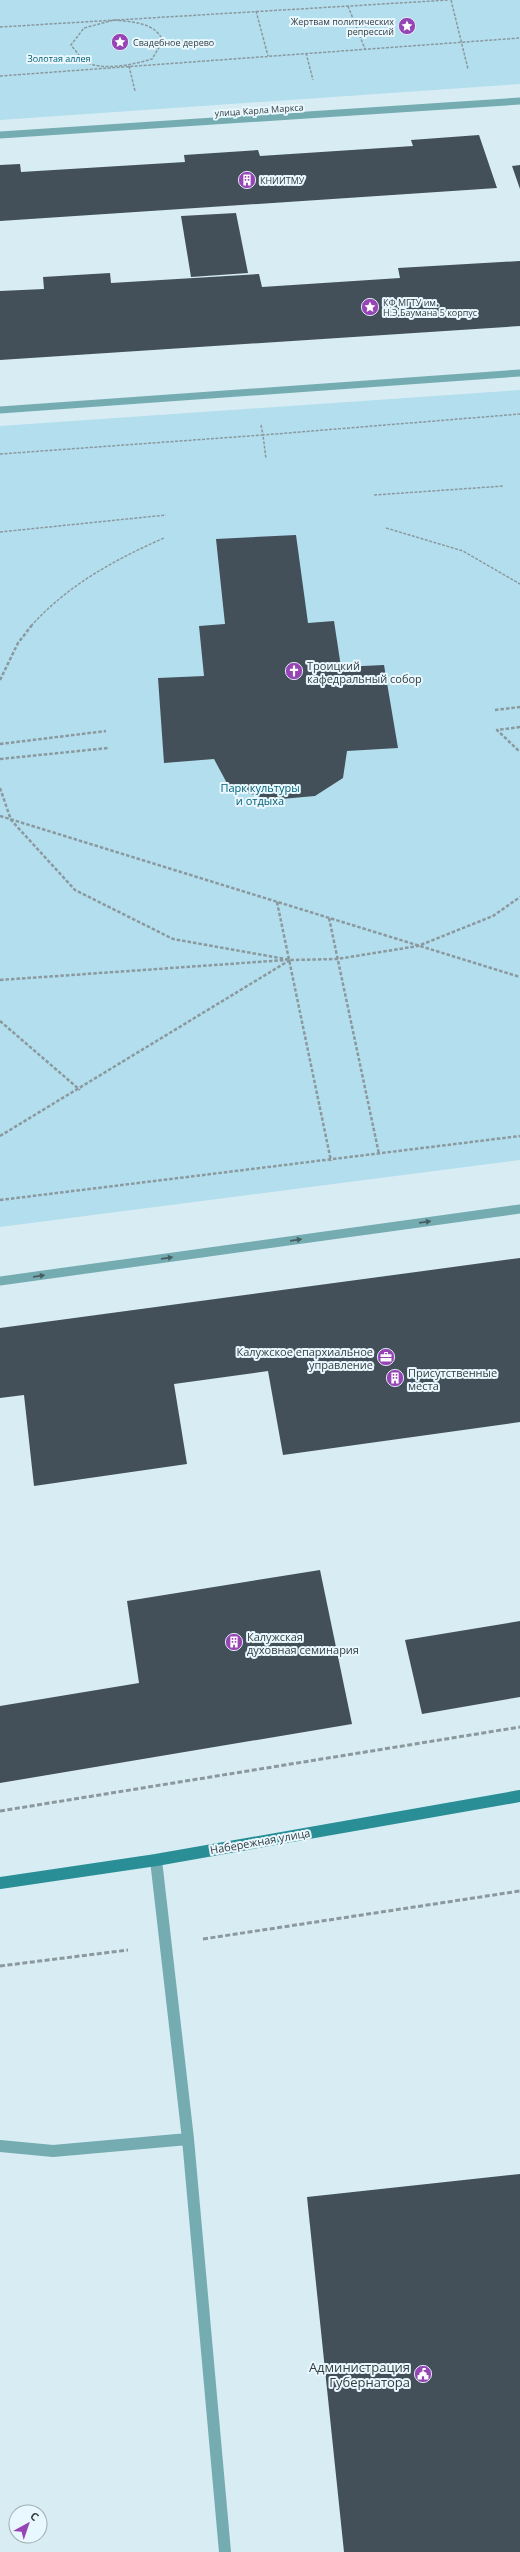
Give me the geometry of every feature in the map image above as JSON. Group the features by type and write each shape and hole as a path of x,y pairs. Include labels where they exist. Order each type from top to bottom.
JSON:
{"main road":[{"name":"Набережная улица","path":"0,1883 156,1860 520,1796"}],"street":[{"name":"улица Карла Маркса","path":"0,135 520,101"},
{"path":"0,410 520,373"},
{"path":"0,1281 520,1208"},
{"path":"156,1860 188,2139 225,2552"},
{"path":"0,2146 53,2151 188,2139"}],"path":[{"path":"0,27 450,0 462,42 476,105"},
{"path":"348,6 365,49"},
{"path":"256,11 268,56"},
{"path":"114,20 148,25 162,38 163,41 152,59 130,66 107,66 86,62 72,45 84,28 114,20"},
{"path":"0,76 520,38"},
{"path":"253,392 263,435 266,459"},
{"path":"0,454 263,435 520,414"},
{"path":"374,495 504,486"},
{"path":"0,532 166,515"},
{"path":"386,528 463,552 520,584"},
{"path":"0,680 25,633 65,592 113,560 164,538"},
{"path":"495,710 520,707"},
{"path":"520,727 497,730 520,752"},
{"path":"0,744 106,731"},
{"path":"0,759 108,748"},
{"path":"0,788 12,820 75,890 173,939 291,960"},
{"path":"0,816 520,977"},
{"path":"0,980 291,960 337,959 418,946 493,916 520,897"},
{"path":"277,902 291,960 331,1161"},
{"path":"329,918 379,1154"},
{"path":"0,1136 80,1090 291,960"},
{"path":"0,1021 80,1090"},
{"path":"0,1200 331,1161 520,1136"},
{"path":"0,1811 520,1727"},
{"path":"0,1966 166,1945 520,1891"}],"green space":[{"name":"Золотая аллея","path":"0,0 520,0 520,84 0,120"},
{"name":"Парк культуры и отдыха","path":"520,390 520,1160 0,1227 0,426"}],"building":[{"name":"КНИИТМУ","path":"479,135 497,188 0,221 0,165 20,164 21,172 185,162 184,155 258,150 260,156 413,146 411,140"},
{"path":"520,165 520,189 512,166"},
{"path":"236,213 248,273 191,277 181,216"},
{"path":"520,261 520,326 0,360 0,291 44,289 43,277 110,273 111,283 259,274 262,287 400,278 398,268"},
{"name":"Троицкий кафедральный собор","path":"296,535 308,623 334,621 341,667 384,665 398,748 347,751 343,778 315,796 270,800 229,787 214,759 164,763 158,678 204,676 199,626 225,624 216,539"},
{"name":"Присутственные места","path":"520,1258 520,1422 283,1455 268,1371 174,1384 187,1464 34,1486 24,1395 0,1398 0,1328"},
{"name":"Калужская духовная семинария","path":"320,1570 352,1724 0,1783 0,1706 139,1683 127,1601"},
{"path":"520,1621 520,1697 422,1714 405,1640"},
{"name":"Администрация Губернатора","path":"520,2174 520,2552 344,2552 307,2197"}],"place":[{"name":"Жертвам политических репрессий","path":"407,26"},
{"name":"Свадебное дерево","path":"120,42"},
{"name":"КНИИТМУ","path":"247,180"},
{"name":"КФ МГТУ им. Н.Э.Баумана 5 корпус","path":"370,307"},
{"name":"Троицкий кафедральный собор","path":"294,671"},
{"name":"Калужское епархиальное управление","path":"386,1357"},
{"name":"Присутственные места","path":"395,1378"},
{"name":"Калужская духовная семинария","path":"234,1642"},
{"name":"Администрация Губернатора","path":"423,2374"}]}
